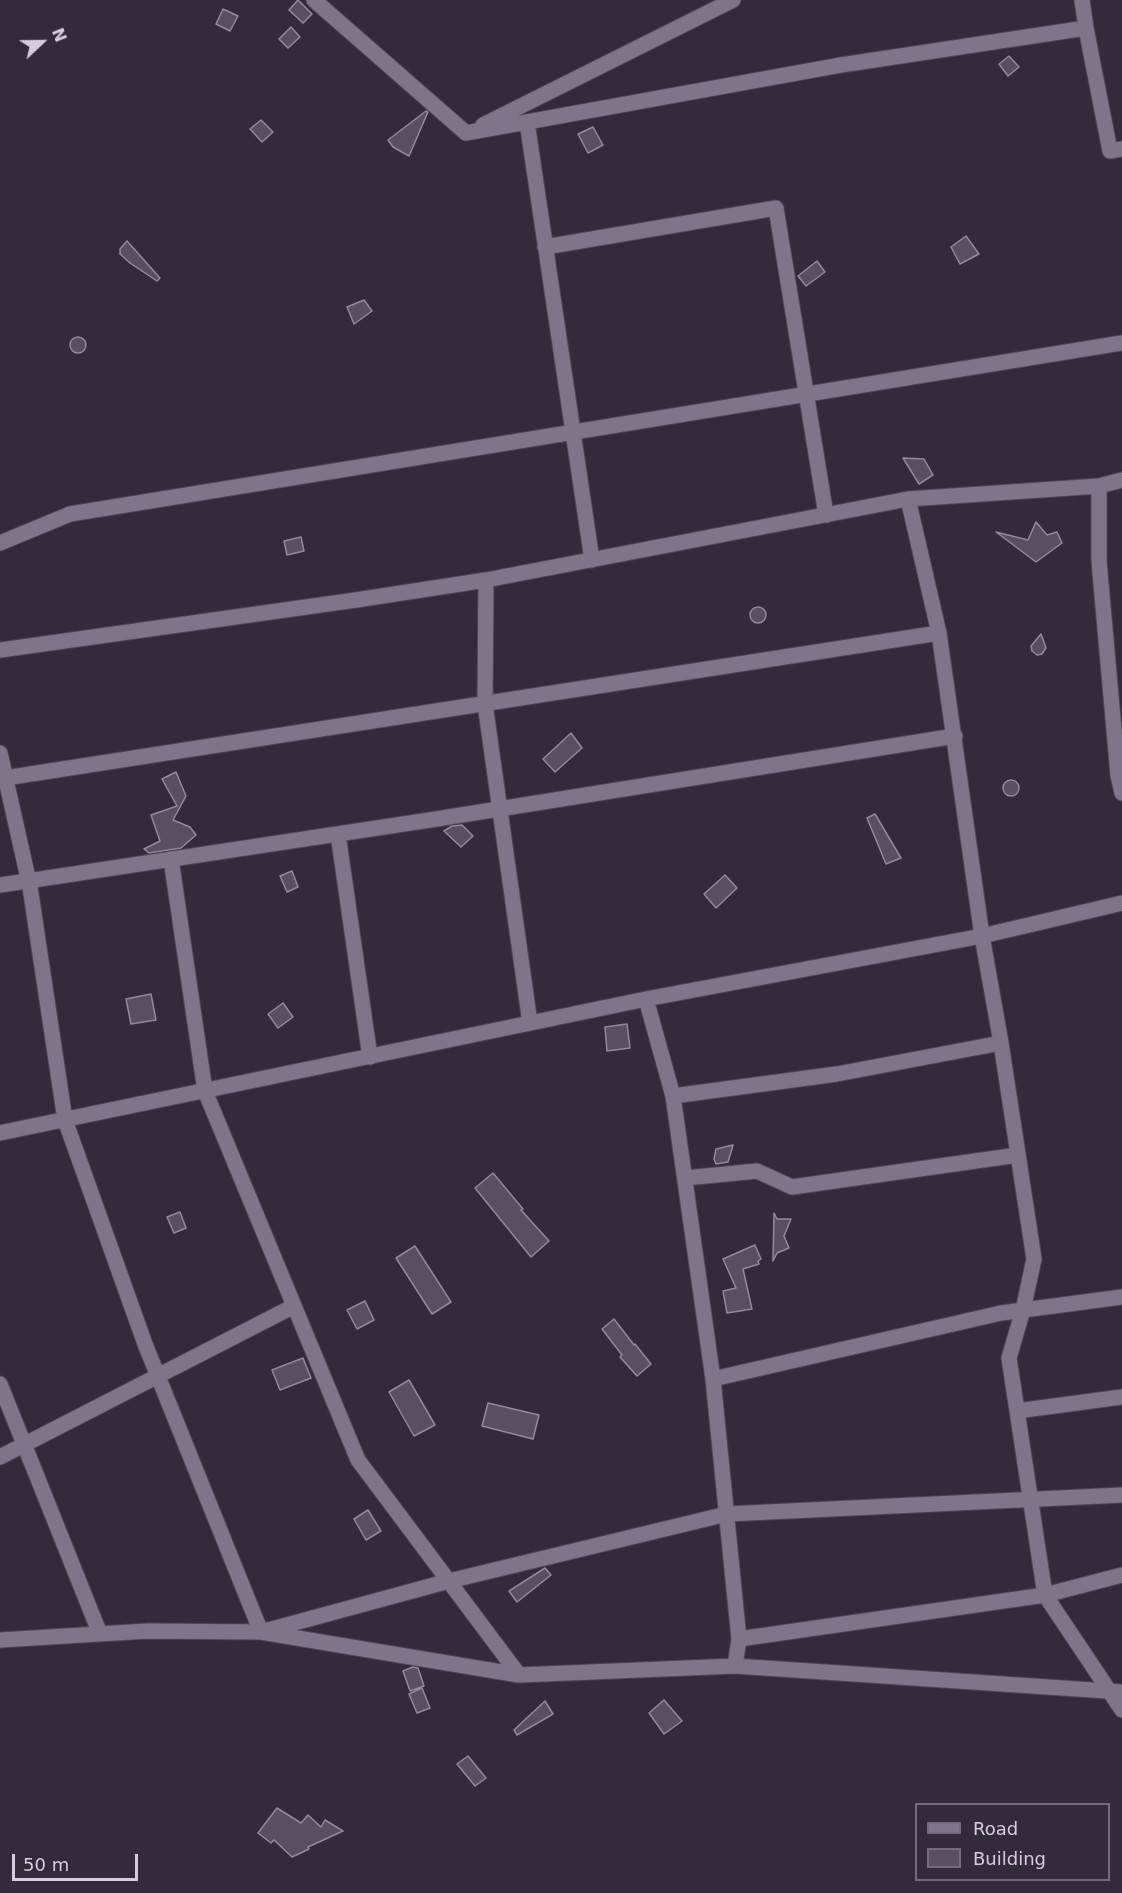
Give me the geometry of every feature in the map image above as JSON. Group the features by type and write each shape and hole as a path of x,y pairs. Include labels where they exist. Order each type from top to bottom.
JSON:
{"street":[{"path":"314,0 466,133"},
{"path":"466,133 733,0"},
{"path":"1082,0 1110,151 1122,149"},
{"path":"466,133 841,65 1086,28"},
{"path":"527,122 592,560"},
{"path":"545,247 776,208 826,515"},
{"path":"0,543 70,514 1122,343"},
{"path":"0,650 486,580 908,499 1099,486 1122,480"},
{"path":"1099,486 1099,561 1117,763 1122,793"},
{"path":"908,499 939,633 982,936 1034,1258 1023,1310 1009,1358 1045,1595 1116,1692 1122,1710"},
{"path":"486,580 485,704 530,1023"},
{"path":"5,778 939,633"},
{"path":"0,885 955,736"},
{"path":"0,753 28,881 65,1120 158,1376 261,1632"},
{"path":"338,834 370,1057"},
{"path":"171,859 206,1091 358,1460 519,1675"},
{"path":"0,1133 646,999 982,936 1122,903"},
{"path":"646,999 673,1096 713,1379 740,1639 735,1666"},
{"path":"673,1096 837,1074 1001,1043"},
{"path":"685,1178 757,1171 792,1187 1018,1155"},
{"path":"713,1379 1001,1313 1122,1297"},
{"path":"0,1457 294,1306"},
{"path":"0,1384 100,1634"},
{"path":"1017,1411 1122,1397"},
{"path":"261,1632 449,1581 727,1514 1122,1495"},
{"path":"740,1639 1045,1595 1122,1575"},
{"path":"0,1640 148,1631 261,1632 519,1675 735,1666 1116,1692"}],"building":[{"path":"298,0 312,14 303,23 289,10"},
{"path":"223,9 238,16 230,31 216,24"},
{"path":"291,27 300,37 288,48 279,39"},
{"path":"1009,56 1019,67 1008,76 999,64"},
{"path":"426,111 428,112 409,156 393,147 388,140"},
{"path":"261,120 273,132 262,142 250,129"},
{"path":"593,127 603,145 588,153 578,134"},
{"path":"966,236 979,254 960,264 951,247"},
{"path":"127,241 160,278 157,281 120,254 120,249"},
{"path":"817,261 825,272 806,286 798,276"},
{"path":"364,300 372,311 354,324 347,307"},
{"path":"75,337 81,337 86,345 84,351 75,353 70,348 70,342"},
{"path":"903,458 924,459 933,475 919,484"},
{"path":"1036,522 1047,535 1057,532 1062,543 1036,562 996,532 1028,540"},
{"path":"301,537 304,551 287,555 284,541"},
{"path":"758,607 766,615 758,623 750,615"},
{"path":"1041,634 1046,648 1042,654 1037,655 1032,651 1031,646"},
{"path":"571,733 582,748 555,772 543,759"},
{"path":"176,772 186,796 173,820 190,827 196,835 181,848 149,853 144,849 160,841 151,815 177,806 162,779"},
{"path":"1011,780 1017,782 1019,788 1017,794 1011,796 1005,794 1003,788 1005,782"},
{"path":"875,814 901,858 886,864 867,818"},
{"path":"462,825 473,836 461,847 444,831 452,826"},
{"path":"292,871 298,887 287,892 280,876"},
{"path":"725,875 737,888 716,908 704,894"},
{"path":"151,994 156,1020 131,1024 126,999"},
{"path":"283,1003 293,1017 278,1028 268,1014"},
{"path":"627,1024 630,1048 607,1051 605,1027"},
{"path":"733,1145 728,1162 716,1164 714,1159 716,1149"},
{"path":"493,1173 523,1209 521,1210 549,1241 531,1257 475,1188"},
{"path":"180,1212 186,1228 174,1233 167,1217"},
{"path":"774,1213 777,1219 791,1219 784,1236 789,1248 777,1253 773,1261"},
{"path":"755,1245 761,1259 758,1261 759,1264 743,1269 752,1309 727,1313 723,1291 736,1288 723,1259"},
{"path":"415,1246 451,1302 432,1314 396,1258"},
{"path":"365,1301 374,1320 357,1329 347,1310"},
{"path":"614,1319 651,1364 637,1376 620,1357 622,1355 602,1329"},
{"path":"303,1358 311,1378 280,1390 272,1370"},
{"path":"409,1380 435,1425 414,1436 389,1392"},
{"path":"488,1403 539,1415 533,1439 482,1426"},
{"path":"368,1510 381,1531 366,1540 354,1519"},
{"path":"545,1568 551,1575 517,1602 509,1591"},
{"path":"413,1667 418,1668 424,1686 410,1691 403,1671"},
{"path":"422,1688 430,1708 417,1713 409,1694"},
{"path":"664,1700 682,1721 664,1734 649,1713"},
{"path":"545,1701 553,1714 517,1735 514,1730"},
{"path":"468,1756 486,1778 475,1786 457,1764"},
{"path":"277,1808 301,1823 308,1815 321,1827 325,1820 343,1831 292,1857 274,1840 271,1843 258,1833"}]}
